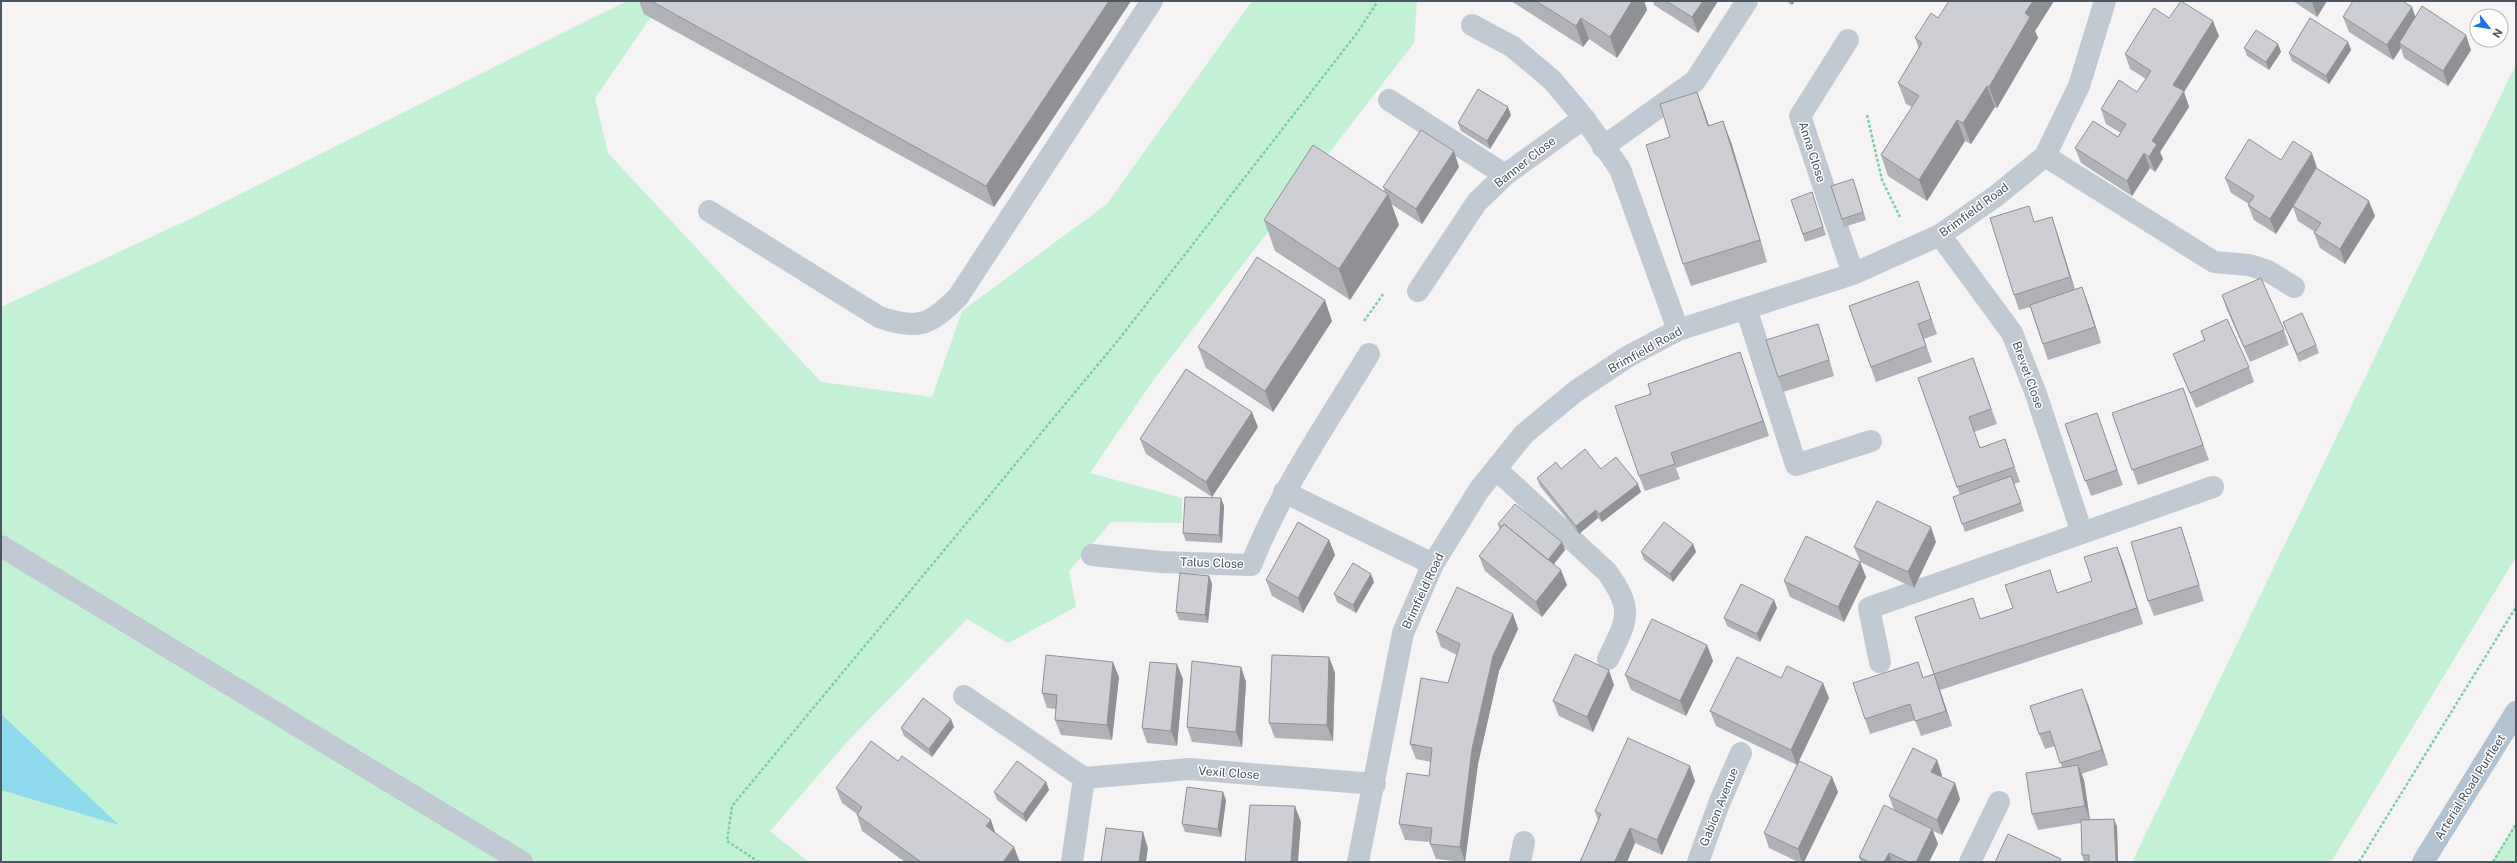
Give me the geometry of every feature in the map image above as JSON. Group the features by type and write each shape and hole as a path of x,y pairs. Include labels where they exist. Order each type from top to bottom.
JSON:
{"main road":[{"name":"Arterial Road Purfleet","path":"2423,862 2516,712"}],"street":[{"path":"709,211 879,317 903,325 920,324 927,321 941,314 958,297 1152,1"},
{"path":"1604,147 1695,81 1747,1"},
{"name":"Brimfield Road","path":"1361,862 1374,784 1403,633 1434,564 1479,490 1524,434 1576,391 1627,356 1678,330 1853,274 1940,235 1996,196 2044,156 2079,86 2105,1"},
{"path":"1472,25 1513,47 1552,80 1584,118 1620,169 1678,330"},
{"name":"Anna Close","path":"1848,40 1800,116 1853,274"},
{"path":"1389,100 1505,175"},
{"name":"Banner Close","path":"1418,291 1477,202 1505,175 1584,118"},
{"path":"2044,156 2214,262 2249,265 2268,271 2294,287"},
{"name":"Brevet Close","path":"1940,235 2012,333 2036,394 2082,533"},
{"path":"1746,308 1796,465 1871,441"},
{"name":"Talus Close","path":"1092,555 1162,562 1251,565 1266,527 1284,492 1369,354"},
{"path":"1496,468 1606,572 1621,592 1627,612 1621,632 1608,659"},
{"path":"1880,662 1869,608 2213,487"},
{"path":"1284,492 1434,564"},
{"path":"1,546 522,862"},
{"path":"964,696 1084,778 1072,862"},
{"name":"Gabion Avenue","path":"1698,862 1720,801 1741,753"},
{"name":"Vexil Close","path":"1084,778 1189,769 1374,784"},
{"path":"1970,862 1999,802"}],"path":[{"path":"759,862 727,841 732,806 1120,338 1358,33 1378,1"},
{"path":"1867,115 1882,180 1915,247"},
{"path":"1369,354 1359,329 1379,298 1392,290 1418,291"},
{"path":"2359,862 2516,607"},
{"path":"2493,862 2516,824"}],"green space":[{"path":"627,1 662,1 595,98 608,153 821,382 932,397 962,311 1107,204 1252,1 1417,1 1414,43 1152,382 1090,473 1182,498 1182,523 1111,522 1069,571 1076,607 1008,643 967,619 847,742 770,831 809,862 1,862 1,307 192,218"},
{"path":"2516,64 2516,557 2331,862 2132,862"},
{"path":"2516,823 2516,862 2492,862"}],"water":[{"path":"1,714 119,825 1,790"}],"building":[{"path":"651,1 1109,1 986,186"},
{"path":"1536,1 1632,1 1610,37 1581,18 1576,26"},
{"path":"1666,1 1703,1 1692,17"},
{"path":"1949,1 2033,1 2025,13 2030,17 1989,87 1987,86 1963,123 1957,120 1919,180 1881,155 1919,96 1898,83 1922,43 1915,38 1931,13 1938,18"},
{"path":"2181,1 2213,21 2173,85 2184,91 2152,141 2157,144 2149,157 2144,153 2127,181 2075,148 2093,121 2118,137 2126,124 2101,109 2119,80 2137,92 2151,71 2125,54 2154,8 2169,18"},
{"path":"2353,1 2402,1 2412,7 2387,45 2343,17"},
{"path":"2422,6 2466,35 2443,71 2399,43"},
{"path":"2310,18 2348,42 2326,76 2289,53"},
{"path":"2256,30 2278,44 2266,62 2244,48"},
{"path":"1478,89 1508,107 1487,141 1458,123"},
{"path":"1697,92 1708,126 1723,121 1760,240 1683,264 1646,145 1670,137 1660,104"},
{"path":"1421,130 1454,151 1416,209 1383,187"},
{"path":"2249,139 2281,160 2293,141 2312,153 2270,219 2248,205 2254,196 2225,178"},
{"path":"1313,145 1388,194 1339,269 1264,220"},
{"path":"2316,168 2369,201 2340,249 2314,233 2321,223 2293,206"},
{"path":"1853,179 1863,212 1842,219 1831,186"},
{"path":"1812,192 1823,227 1803,234 1791,200"},
{"path":"2029,206 2034,222 2052,217 2070,277 2014,295 1990,218"},
{"path":"1257,257 1325,300 1265,391 1198,347"},
{"path":"2261,278 2284,330 2244,347 2222,295"},
{"path":"1918,281 1931,319 1918,324 1926,346 1871,367 1849,306"},
{"path":"2082,287 2095,327 2043,344 2030,305"},
{"path":"2302,313 2316,345 2297,354 2283,322"},
{"path":"2227,319 2249,367 2190,393 2173,354 2205,340 2201,331"},
{"path":"1818,324 1829,360 1778,377 1766,340"},
{"path":"1740,352 1763,421 1671,453 1675,464 1639,476 1615,406 1651,394 1648,384"},
{"path":"1973,358 1991,409 1969,417 1980,448 2005,439 2014,467 1957,487 1918,378"},
{"path":"1186,369 1252,412 1206,482 1140,439"},
{"path":"2183,388 2203,445 2132,470 2112,413"},
{"path":"2097,413 2117,470 2085,481 2065,424"},
{"path":"1585,449 1601,469 1616,457 1638,484 1599,514 1596,510 1576,526 1537,478 1556,462 1561,469"},
{"path":"2011,476 2021,503 1962,524 1953,497"},
{"path":"1185,497 1221,498 1219,535 1183,533"},
{"path":"1877,501 1931,527 1908,572 1854,547"},
{"path":"1515,504 1562,542 1548,560 1504,524 1502,527 1498,524"},
{"path":"1298,522 1329,540 1298,598 1266,580"},
{"path":"1664,522 1693,544 1670,574 1641,552"},
{"path":"1504,524 1561,570 1536,602 1479,556"},
{"path":"2181,527 2199,585 2148,601 2131,542"},
{"path":"1806,536 1860,562 1838,607 1784,581"},
{"path":"2117,547 2137,608 1934,674 1915,617 1973,598 1980,619 1996,614 2013,608 2005,585 2050,570 2057,593 2092,581 2084,557"},
{"path":"1353,563 1371,574 1353,605 1334,594"},
{"path":"1180,573 1209,576 1205,615 1176,612"},
{"path":"1741,584 1774,600 1757,634 1724,618"},
{"path":"1457,587 1513,614 1493,656 1472,749 1460,847 1430,844 1432,828 1399,824 1407,773 1429,776 1432,748 1410,744 1421,678 1448,683 1460,644 1436,632"},
{"path":"1652,619 1707,645 1680,701 1625,675"},
{"path":"1575,654 1609,670 1587,717 1553,701"},
{"path":"1046,655 1113,662 1107,725 1055,720 1057,695 1042,693"},
{"path":"1272,655 1329,657 1327,725 1269,723"},
{"path":"1737,657 1781,678 1787,666 1823,683 1791,750 1710,711"},
{"path":"1192,661 1241,667 1236,732 1187,727"},
{"path":"1150,662 1177,664 1171,731 1142,728"},
{"path":"1918,662 1923,678 1934,674 1946,711 1915,721 1910,704 1865,719 1853,683"},
{"path":"2082,689 2102,750 2060,763 2050,731 2039,734 2030,706"},
{"path":"923,698 951,719 929,749 901,728"},
{"path":"1628,738 1690,766 1657,840 1630,828 1615,861 1618,862 1580,862 1601,814 1595,811"},
{"path":"871,741 898,761 902,756 991,820 986,826 1014,847 1003,862 921,862 857,815 862,807 836,788"},
{"path":"1913,748 1937,760 1931,772 1955,783 1937,820 1889,796"},
{"path":"1017,761 1046,782 1023,814 994,792"},
{"path":"1799,761 1832,777 1798,849 1764,833"},
{"path":"2078,765 2085,806 2032,814 2026,773"},
{"path":"1187,787 1223,792 1218,829 1182,824"},
{"path":"1250,805 1295,806 1291,862 1245,862"},
{"path":"1884,805 1932,829 1916,862 1908,862 1889,853 1884,862 1869,862 1859,857"},
{"path":"2114,819 2116,862 2089,862 2089,855 2082,855 2081,820"},
{"path":"1106,828 1143,832 1139,862 1101,862"},
{"path":"2008,834 2061,859 2059,862 1995,862"}]}
